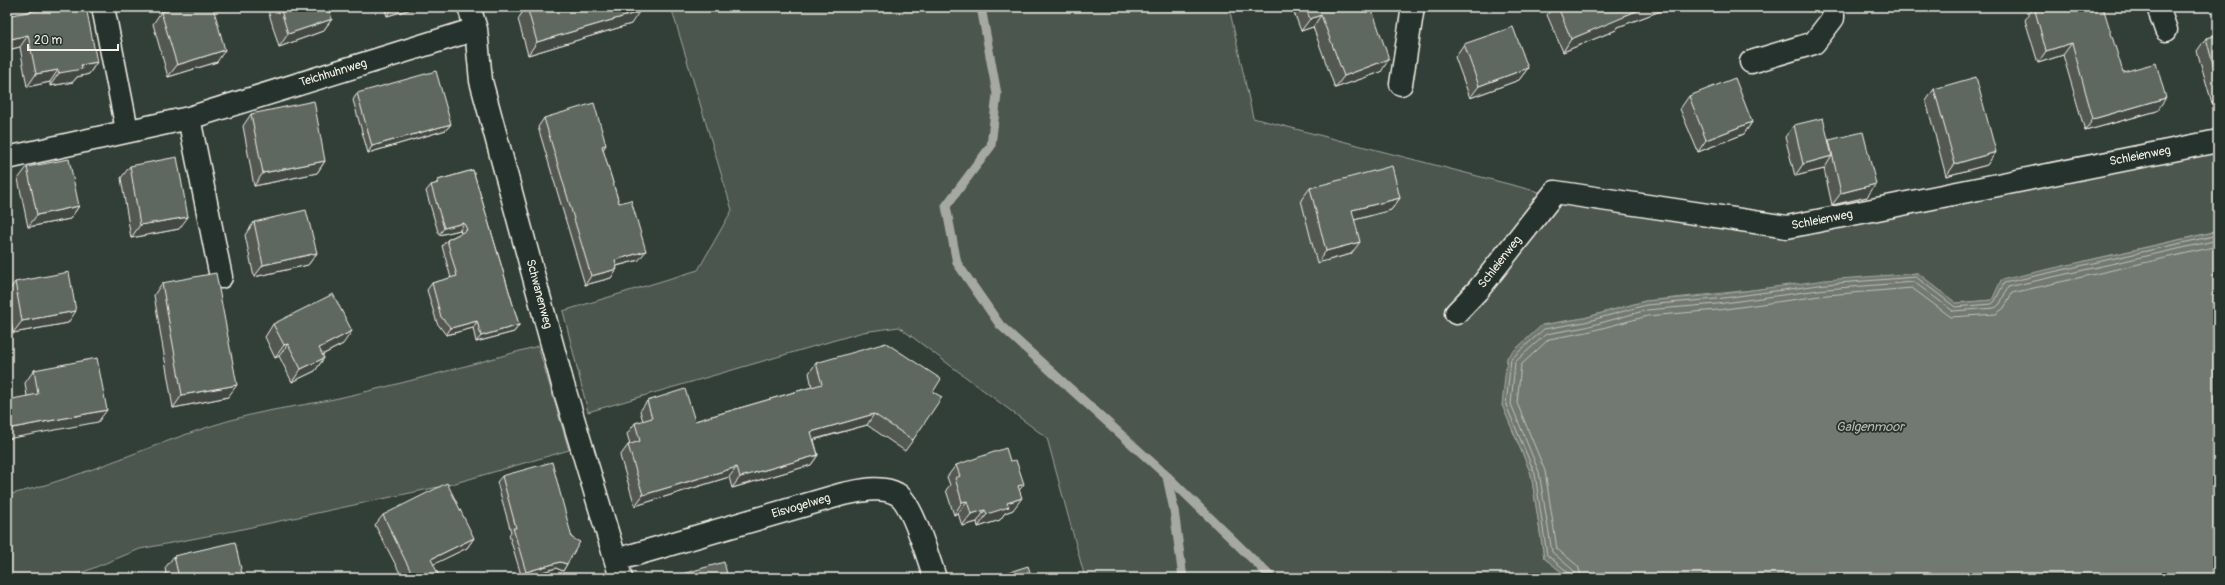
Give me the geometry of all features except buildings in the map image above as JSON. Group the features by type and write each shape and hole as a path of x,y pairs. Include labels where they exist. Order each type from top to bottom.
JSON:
{"street":[{"path":"103,7 127,130"},
{"name":"Schwanenweg","path":"469,7 476,29 481,81 563,385 619,569"},
{"path":"1400,84 1413,7"},
{"path":"1751,62 1814,43 1833,18 1833,7"},
{"path":"2158,7 2166,30"},
{"name":"Teichhuhnweg","path":"7,158 127,130 190,118 476,29"},
{"path":"190,118 222,277"},
{"name":"Schleienweg","path":"1456,313 1478,290 1555,192 1787,227 2218,141"},
{"name":"Eisvogelweg","path":"619,569 843,494 871,489 898,494 910,509 935,578"}],"shaded area":[{"path":"671,7 1229,7 1253,118 1547,194 1785,231 2218,146 2218,231 2085,261 1992,300 1956,303 1917,273 1645,301 1584,318 1542,325 1502,405 1531,474 1544,558 1569,578 1085,578 1047,438 899,327 863,332 588,412 563,311 698,270 732,210"},
{"path":"538,346 569,450 452,484 233,531 140,549 69,578 7,578 7,495 67,478 183,436 242,417 368,391 441,373"}],"water":[{"name":"Galgenmoor","path":"2218,231 2218,578 1569,578 1544,558 1531,474 1502,405 1507,357 1542,325 1584,318 1645,301 1716,295 1825,280 1918,273 1956,303 1992,300 2001,280"}],"waterway":[{"path":"981,7 997,94 991,146 946,206 957,263 1000,325 1167,476 1272,578"},
{"path":"1167,477 1174,510 1183,578"}]}
